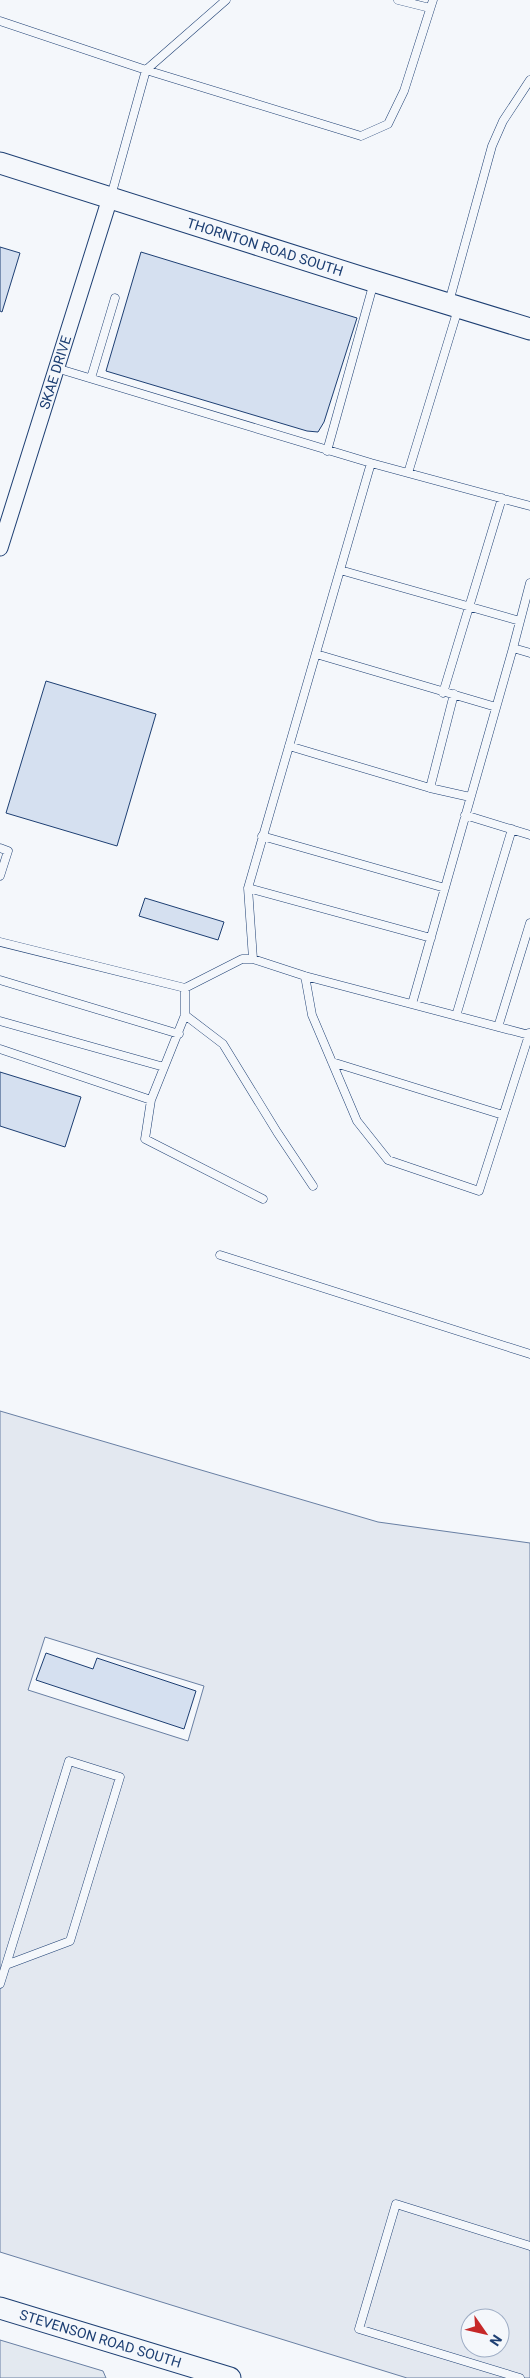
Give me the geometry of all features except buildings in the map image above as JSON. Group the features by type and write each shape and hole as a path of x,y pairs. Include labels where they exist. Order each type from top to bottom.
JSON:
{"street":[{"name":"THORNTON ROAD SOUTH","path":"0,163 530,329"},
{"name":"SKAE DRIVE","path":"0,548 110,198"},
{"name":"STEVENSON ROAD SOUTH","path":"0,2308 230,2378"}],"lane":[{"path":"110,198 146,70 226,0"},
{"path":"398,0 430,8"},
{"path":"0,20 146,70 361,136 388,124 404,91 433,0"},
{"path":"408,473 454,306 492,146 503,121 530,80"},
{"path":"327,451 375,280"},
{"path":"91,378 115,298"},
{"path":"56,368 327,451 530,506"},
{"path":"252,959 248,888 371,463"},
{"path":"443,693 502,498"},
{"path":"340,570 520,621"},
{"path":"412,1004 530,583"},
{"path":"512,648 530,652"},
{"path":"316,654 443,693 454,694 496,707"},
{"path":"430,788 454,694"},
{"path":"289,746 430,788 470,797"},
{"path":"465,815 530,835"},
{"path":"456,1016 512,829"},
{"path":"262,836 445,888"},
{"path":"0,848 8,850 0,876"},
{"path":"248,888 431,938"},
{"path":"498,1027 530,923"},
{"path":"0,942 185,988 242,959 252,959 305,976 498,1027 529,1033 479,1191 388,1160 357,1121 312,1016 305,976"},
{"path":"0,980 179,1034"},
{"path":"185,988 186,1015 151,1100 145,1139 263,1199"},
{"path":"186,1015 223,1044 313,1186"},
{"path":"0,1020 164,1067"},
{"path":"0,1049 151,1100"},
{"path":"332,1062 503,1115"},
{"path":"220,1255 530,1354"},
{"path":"0,1984 69,1761 120,1777 70,1941 6,1965"},
{"path":"520,2378 359,2328 396,2204 530,2246"}],"shaded area":[{"path":"0,1411 378,1522 530,1543 530,2378 407,2378 0,2252","holes":["45,1637 204,1686 188,1741 28,1690"]},
{"path":"0,2340 103,2371 106,2378 0,2378"}]}
